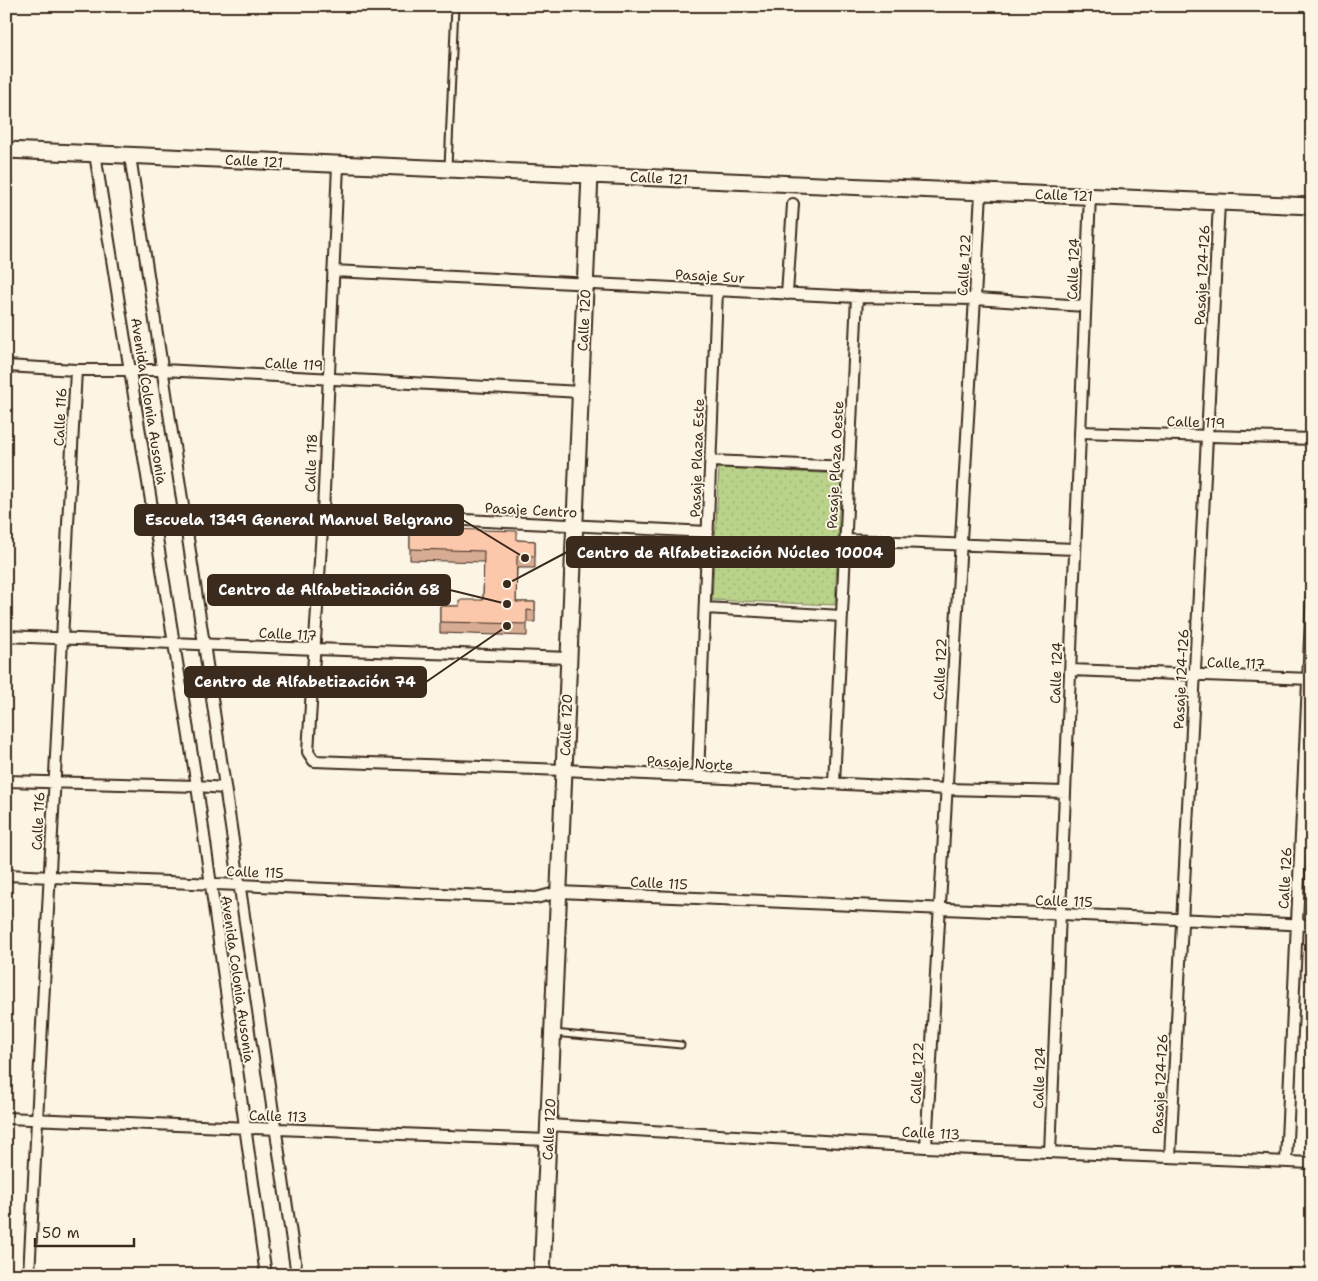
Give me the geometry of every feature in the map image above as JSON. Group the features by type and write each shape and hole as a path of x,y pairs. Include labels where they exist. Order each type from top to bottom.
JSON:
{"street":[{"name":"Calle 121","path":"6,150 1312,206"},
{"name":"Avenida Colonia Ausonia","path":"95,154 197,786 266,1275"},
{"name":"Avenida Colonia Ausonia","path":"130,156 297,1275"},
{"name":"Calle 118","path":"314,761 308,752 316,650 338,165"},
{"name":"Calle 120","path":"542,1275 590,175"},
{"name":"Calle 122","path":"926,1147 981,193"},
{"name":"Calle 124","path":"1050,1152 1090,195"},
{"name":"Pasaje 124-126","path":"1170,1157 1219,203"},
{"path":"787,294 793,204"},
{"name":"Pasaje Sur","path":"333,271 787,294 975,299 1085,306"},
{"name":"Pasaje Plaza Este","path":"698,777 717,290"},
{"name":"Pasaje Plaza Oeste","path":"834,783 857,297"},
{"name":"Calle 119","path":"6,366 76,370 163,370 581,392"},
{"name":"Calle 116","path":"29,1275 76,370"},
{"name":"Calle 119","path":"1080,432 1312,440"},
{"path":"711,461 849,467"},
{"name":"Pasaje Centro","path":"323,513 708,532"},
{"path":"846,540 1075,549"},
{"name":"Calle 126","path":"1286,1162 1296,924 1310,679 1312,595"},
{"path":"705,608 842,616"},
{"name":"Calle 117","path":"6,636 316,650 569,658"},
{"name":"Calle 117","path":"1070,670 1310,679"},
{"name":"Pasaje Norte","path":"314,761 564,770 947,789 1065,792"},
{"path":"6,781 225,788"},
{"name":"Calle 115","path":"6,875 536,898 559,892 1312,925"},
{"name":"Calle 113","path":"6,1118 276,1130 548,1133 1312,1163"}],"lane":[{"path":"448,170 455,6"},
{"path":"553,1032 681,1045"}],"green space":[{"path":"719,468 841,474 835,605 712,600"}],"building":[{"path":"410,528 517,531 517,540 535,541 535,556 517,556 516,602 535,602 535,611 527,610 527,624 440,622 440,606 459,606 459,600 483,600 484,551 410,549"}],"place":[{"name":"Escuela 1349 General Manuel Belgrano","path":"525,558"},
{"name":"Centro de Alfabetización Núcleo 10004","path":"507,584"},
{"name":"Centro de Alfabetización 68","path":"507,604"},
{"name":"Centro de Alfabetización 74","path":"507,626"}]}
